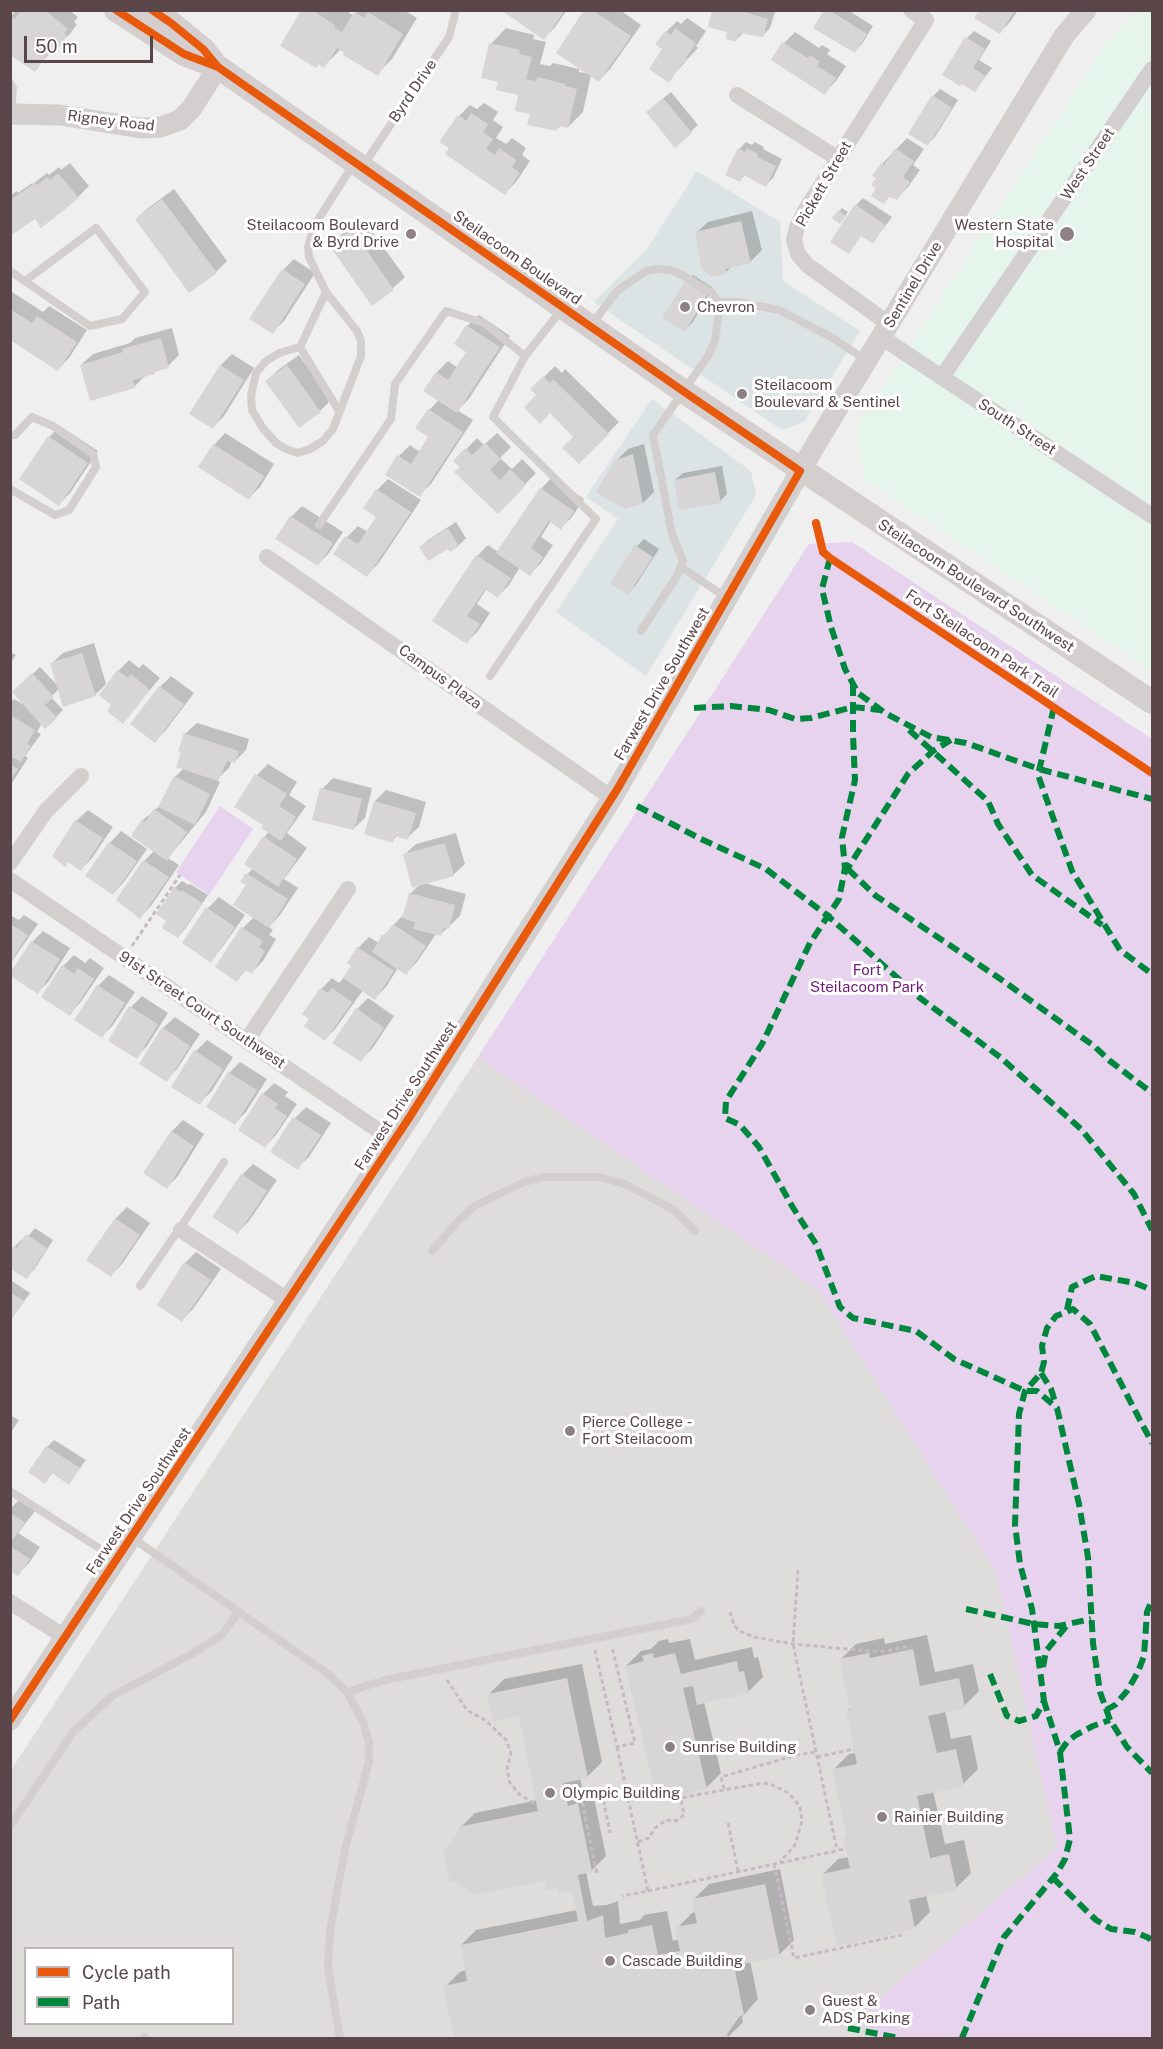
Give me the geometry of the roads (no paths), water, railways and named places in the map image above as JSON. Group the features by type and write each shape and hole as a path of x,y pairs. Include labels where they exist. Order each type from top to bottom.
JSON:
{"main road":[{"name":"Steilacoom Boulevard","path":"116,10 184,54 218,67 800,471"},
{"name":"Steilacoom Boulevard","path":"152,10 203,49 218,67"},
{"name":"Steilacoom Boulevard Southwest","path":"800,471 1152,702"}],"street":[{"path":"911,10 929,15"},
{"name":"Sentinel Drive","path":"800,471 1064,36 1086,10"},
{"name":"Pickett Street","path":"885,331 814,271 798,254 794,240 797,227 837,158 929,15"},
{"name":"Rigney Road","path":"11,114 60,115 141,128 161,127 180,120 192,108 218,67"},
{"name":"West Street","path":"942,378 1152,69"},
{"path":"737,95 837,158"},
{"name":"South Street","path":"885,331 942,378 1150,509"},
{"name":"Farwest Drive Southwest","path":"10,1720 394,1141 612,798 800,471"},
{"name":"Campus Plaza","path":"267,557 398,646 612,798"},
{"path":"10,863 46,811 81,777"},
{"name":"91st Street Court Southwest","path":"10,880 394,1141"},
{"path":"247,1040 348,889"},
{"path":"181,1230 289,1301"},
{"path":"10,1602 65,1637"}],"lane":[{"name":"Byrd Drive","path":"339,411 361,356 361,341 357,331 326,292 309,257 308,247 314,226 449,37 454,10"},
{"path":"10,83 13,88 11,114"},
{"path":"10,272 90,326 123,319 145,292 96,228 25,281"},
{"path":"591,326 617,291 646,272 658,269 671,270 684,276 712,293 719,302 720,315 715,341 708,356 653,435 672,534 683,561 641,631"},
{"path":"300,347 339,411 333,429 322,441 310,450 298,453 276,443 262,427 252,410 251,396 256,373 265,362 279,353 300,347 326,292"},
{"path":"719,302 738,302 779,310 831,338 867,361"},
{"name":"Campus Plaza","path":"490,676 596,519 492,417 525,356 564,307"},
{"path":"319,525 391,419 395,384 446,311 484,323 525,356"},
{"path":"10,435 15,435 32,417 54,426 93,454 96,467 69,510 55,515 10,489"},
{"path":"681,567 727,598"},
{"path":"140,1286 174,1234 181,1230 224,1162"},
{"path":"432,1251 459,1220 476,1205 542,1176 599,1177 625,1184 674,1210 696,1231"},
{"path":"10,1491 116,1559"},
{"path":"131,1536 328,1674 347,1692 363,1722 369,1742 369,1762 345,1849 330,1931 328,1968 340,2038"},
{"path":"347,1692 385,1680 692,1619 701,1611"},
{"path":"10,1826 65,1741 112,1696 190,1655 222,1635 238,1612"}],"place":[{"name":"Steilacoom Boulevard & Byrd Drive","path":"411,234"},
{"name":"Western State Hospital","path":"1067,234"},
{"name":"Chevron","path":"685,307"},
{"name":"Steilacoom Boulevard & Sentinel","path":"742,394"},
{"name":"Pierce College - Fort Steilacoom","path":"570,1431"},
{"name":"Sunrise Building","path":"670,1747"},
{"name":"Olympic Building","path":"550,1793"},
{"name":"Rainier Building","path":"882,1817"},
{"name":"Cascade Building","path":"610,1961"},
{"name":"Guest & ADS Parking","path":"810,2010"}],"park label":[{"name":"Fort Steilacoom Park","path":"867,978"}]}
